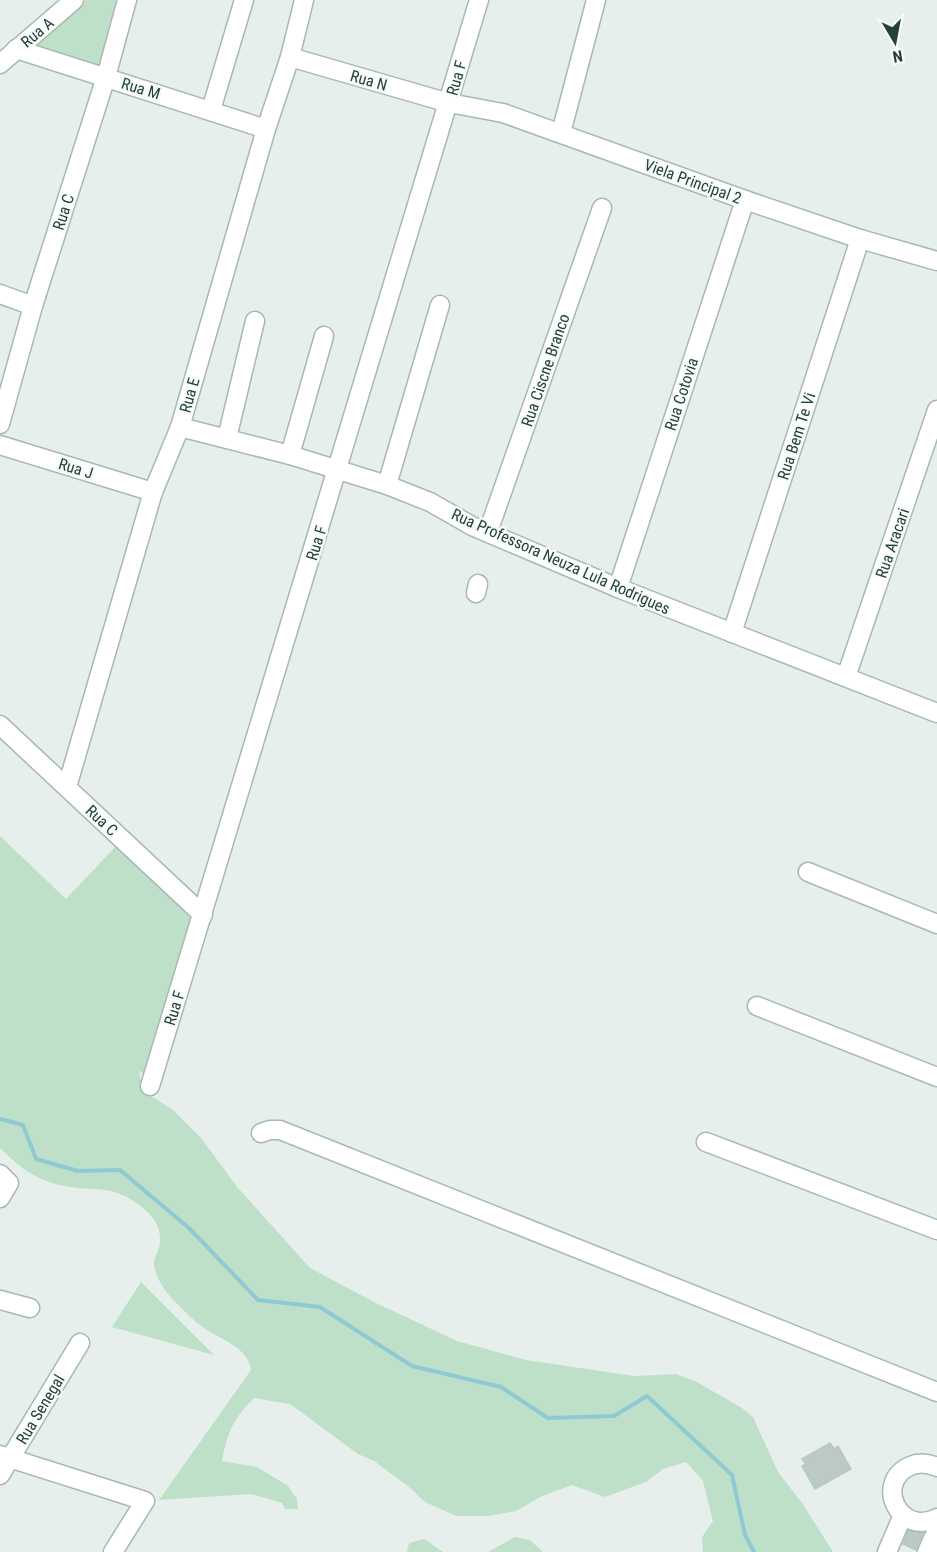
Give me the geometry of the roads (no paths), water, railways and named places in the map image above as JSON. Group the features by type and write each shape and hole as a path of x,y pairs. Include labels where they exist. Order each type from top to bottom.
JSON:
{"street":[{"name":"Rua A","path":"0,64 74,0"},
{"name":"Rua C","path":"0,424 33,306 106,77 127,0"},
{"path":"211,110 244,0"},
{"name":"Rua E","path":"67,787 153,492 180,427 266,129 290,57 304,0"},
{"name":"Rua F","path":"150,1086 479,0"},
{"path":"561,133 596,0"},
{"name":"Rua M","path":"16,49 266,129"},
{"name":"Rua N","path":"290,57 449,103"},
{"name":"Viela Principal 2","path":"449,103 503,113 745,200 860,239 937,261"},
{"name":"Rua Cotovia","path":"618,588 745,200"},
{"name":"Rua Ciscne Branco","path":"488,532 602,208"},
{"name":"Rua Bem Te Vi","path":"732,633 860,239"},
{"path":"0,294 33,306"},
{"path":"387,485 440,305"},
{"path":"227,438 255,321"},
{"path":"290,456 324,336"},
{"name":"Rua Aracari","path":"846,677 937,410"},
{"name":"Rua Professora Neuza Lula Rodrigues","path":"180,427 227,438 387,485 430,502 472,526 618,588 937,713"},
{"name":"Rua J","path":"0,445 153,492"},
{"name":"Rua C","path":"0,725 203,915"},
{"path":"808,872 937,924"},
{"path":"757,1006 937,1077"},
{"path":"261,1133 280,1130 937,1392"},
{"path":"706,1142 937,1230"},
{"path":"0,1300 30,1308"},
{"name":"Rua Senegal","path":"0,1474 5,1456 80,1343"},
{"path":"5,1456 145,1501 113,1552"},
{"path":"936,1464 915,1464 899,1473 892,1490 893,1500 903,1515 911,1520 921,1522 937,1518"},
{"path":"887,1552 903,1515"},
{"path":"927,1552 937,1530"}],"waterway":[{"path":"0,1119 23,1125 36,1159 78,1171 120,1170 189,1228 258,1300 320,1307 412,1366 501,1387 548,1418 614,1416 647,1396 732,1475 745,1535 754,1552"}]}
